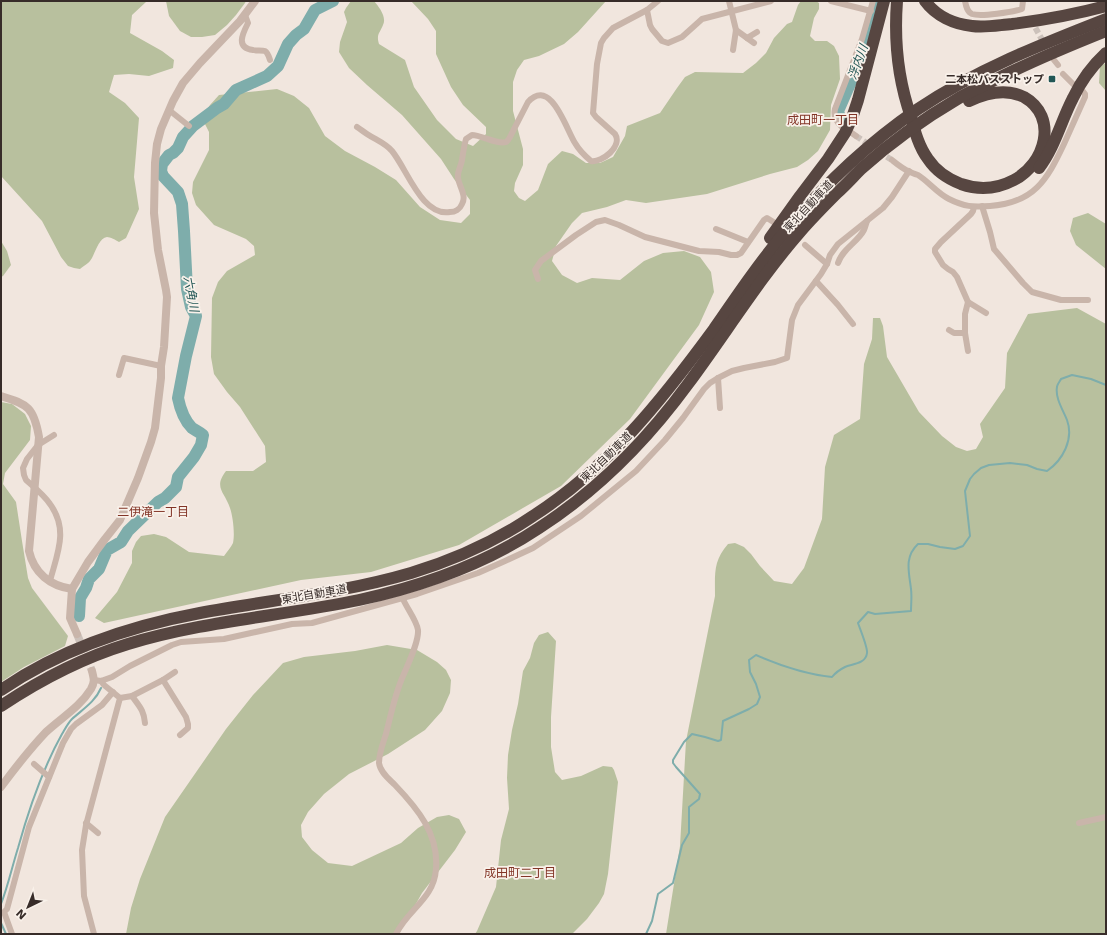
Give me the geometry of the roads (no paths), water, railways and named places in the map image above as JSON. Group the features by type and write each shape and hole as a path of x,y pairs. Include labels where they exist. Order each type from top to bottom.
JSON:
{"highway":[{"path":"680,374 765,246 828,159 844,133 852,118 858,100 884,1"},
{"path":"889,1 889,40 893,78 911,143 919,158 934,176 952,188 962,192 983,195 1004,192 1027,180 1048,154 1079,86 1092,67 1106,52"},
{"path":"897,1 896,43 905,99 923,151 934,167 948,179 968,186 981,188 1000,186 1023,174 1036,160 1044,143 1045,126 1042,115 1037,107 1030,101 1013,93 1003,92 982,95 926,122"},
{"path":"925,1 935,12 946,19 974,26 990,26 1026,22 1106,6"},
{"name":"東北自動車道","path":"1,690 62,655 122,632 200,613 317,594 381,581 419,570 470,550 502,535 532,517 581,481 621,444 643,420 680,374 762,261 790,226 836,176 870,146 920,108 955,87 1057,38 1106,19"},
{"name":"東北自動車道","path":"1,706 68,667 127,644 204,626 356,600 417,585 476,563 508,547 539,528 588,493 614,470 652,430 689,382 778,258 820,209 860,170 962,96 1012,71 1106,31"}],"street":[{"path":"77,634 70,618 72,589 88,562 120,520 138,478 155,428 164,347 166,297 158,250 154,213 155,163 157,144 161,129 178,92 186,80 200,63 240,22 256,1"},
{"path":"357,127 384,143 392,151 419,194 428,204 438,211 446,213 457,210 463,202 463,193 459,183 458,170 462,163 466,139 472,135 476,135 500,143 505,143 508,141 528,102 536,95 540,94 545,96 554,105 563,118 574,142 580,151 591,161 597,161 604,158 615,148 618,142 615,134 596,117 594,113 597,64 601,43 613,28 647,10 658,1"},
{"path":"729,1 736,30 733,50"},
{"path":"647,10 652,30 662,41 668,43 682,37 702,19 771,1"},
{"path":"831,1 871,11"},
{"path":"842,126 835,118 834,112 862,39 873,1"},
{"path":"965,1 968,12 978,15 1024,10 1023,1"},
{"path":"245,15 248,23 242,37 242,44 247,49 265,51 268,53 270,60"},
{"path":"736,30 754,43"},
{"path":"747,38 757,32"},
{"path":"1063,74 1074,85"},
{"path":"892,160 909,172 918,176 942,196 961,204 974,207 1016,202 1027,196 1042,183 1051,170 1085,97 1086,94 1082,90"},
{"path":"169,110 189,126"},
{"path":"850,131 856,136"},
{"path":"1,787 47,731 85,698 98,681 112,677 130,666 172,645 181,642 224,639 292,624 312,623 417,594 478,573 533,548 581,516 636,471 665,440 710,383 738,370 787,358 792,320 798,305 827,264 834,248 883,208 909,172"},
{"path":"982,206 994,249 1022,283 1032,292 1061,300 1088,300"},
{"path":"974,207 971,214 935,248 935,252 943,265 957,277 968,302 986,313"},
{"path":"538,279 535,270 541,261 596,222 605,220 645,237 699,251 719,252 732,255 741,253 764,220 767,218 775,224"},
{"path":"838,263 841,255 864,230 867,221"},
{"path":"716,229 748,242"},
{"path":"805,245 827,264"},
{"path":"816,281 853,324"},
{"path":"968,302 965,314 965,333 968,351"},
{"path":"949,330 954,333 965,333"},
{"path":"119,375 124,358 161,366"},
{"path":"718,378 720,408"},
{"path":"1,396 25,405 32,412 39,436 29,552 31,558 42,576 65,588 72,589"},
{"path":"50,581 60,545 60,528 55,512 50,503 26,480 23,468 27,459 38,445 54,435"},
{"path":"396,934 398,928 408,915 428,893 434,882 436,869 436,851 432,836 422,818 408,799 380,767 380,754 397,690 414,650 418,630 416,623 402,598"},
{"path":"92,671 98,681 120,698"},
{"path":"120,698 132,696 175,672"},
{"path":"163,680 186,717 188,728 180,735"},
{"path":"12,934 3,912 7,909 29,826 46,774 71,729 102,705 113,692"},
{"path":"132,696 142,709 144,723"},
{"path":"94,934 84,896 82,850 86,824 120,698"},
{"path":"34,764 46,774"},
{"path":"1079,823 1106,817"},
{"path":"86,824 98,833"}],"waterway":[{"name":"六角川","path":"79,616 80,598 89,579 99,569 107,550 121,542 128,531 176,487 178,477 194,457 201,445 203,435 192,428 187,422 181,410 178,398 196,316 191,307 187,289 182,204 178,192 163,176 161,171 162,164 169,155 178,148 183,137 193,126 224,104 236,90 267,76 278,66 288,44 304,29 315,10 333,1"},
{"name":"浮内川","path":"844,121 840,118 838,111 860,61 877,1"},
{"path":"646,934 652,921 658,894 673,883 682,845 689,833 689,807 699,799 700,794 676,767 673,760 684,742 692,734 718,741 721,740 723,721 757,704 760,697 750,672 749,660 756,655 793,669 832,677 836,672 843,668 858,663 864,659 867,651 858,623 868,612 875,614 911,611 911,592 908,565 911,554 918,544 928,544 955,549 963,546 970,536 965,491 974,474 981,468 989,465 1010,463 1027,465 1047,471 1058,461 1068,442 1069,427 1057,395 1057,386 1061,379 1072,375 1091,379 1106,385"},
{"path":"1,904 31,805 55,747 69,722 92,701 101,688"},
{"path":"1,923 6,934"}],"tunnel":[{"path":"1031,20 1045,45"},
{"path":"856,136 871,146"},
{"path":"879,152 892,160"},
{"path":"77,634 92,671"}],"place":[{"name":"二本松バスストップ","path":"1052,79"}],"district":[{"name":"成田町一丁目","path":"823,120"},
{"name":"二伊滝一丁目","path":"153,512"},
{"name":"成田町二丁目","path":"520,873"}]}
